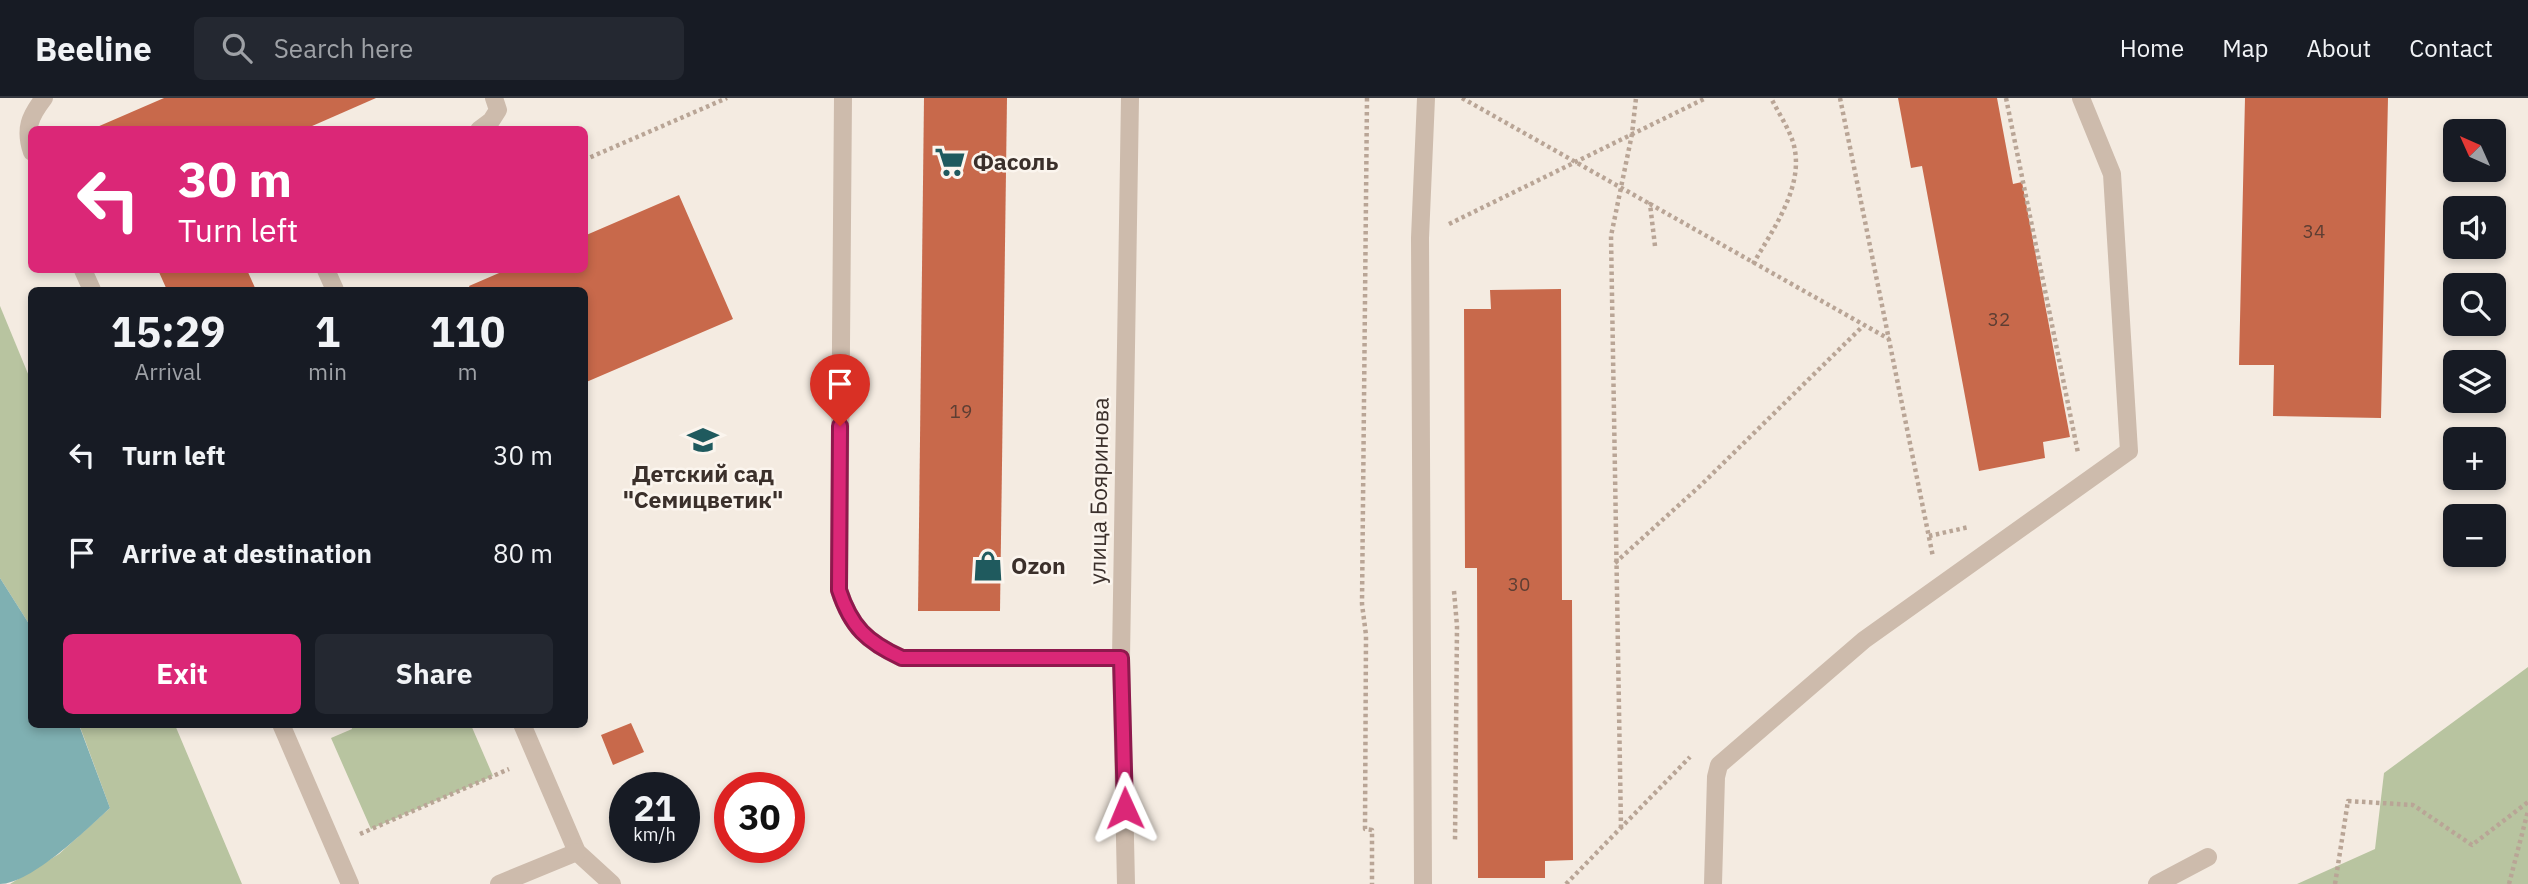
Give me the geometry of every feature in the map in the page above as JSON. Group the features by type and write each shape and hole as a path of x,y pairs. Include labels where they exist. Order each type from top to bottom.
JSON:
{"street":[{"path":"28,126 44,98"},
{"path":"484,126 498,110 494,98"},
{"path":"843,98 839,590 846,611 861,633 879,648 902,658 1121,658"},
{"name":"улица Бояринова","path":"1126,884 1121,658 1130,98"},
{"path":"1423,884 1420,238 1426,98"},
{"path":"1713,884 1716,777 1719,765 1864,640 2129,451 2112,174 2081,98"},
{"path":"283,728 350,884"},
{"path":"524,728 577,852 612,884"},
{"path":"499,884 577,852"},
{"path":"2157,884 2208,857"}],"path":[{"path":"588,158 727,98"},
{"path":"1367,98 1363,604 1366,635 1365,829 1372,830 1372,884"},
{"path":"1462,98 1889,339"},
{"path":"1621,828 1611,236 1632,134 1636,98"},
{"path":"1420,238 1706,98"},
{"path":"1753,264 1787,201 1795,178 1796,158 1792,142 1771,98"},
{"path":"1840,98 1939,588"},
{"path":"2006,98 2078,457"},
{"path":"1650,204 1654,246"},
{"path":"1615,564 1701,485 1863,326"},
{"path":"1929,536 1976,525"},
{"path":"333,845 536,758"},
{"path":"2335,884 2348,801 2413,805 2472,845 2528,802"},
{"path":"2509,884 2528,811"}],"green space":[{"path":"0,306 28,374 28,622 0,578"},
{"path":"2528,667 2528,884 2297,884 2375,849 2384,773"},
{"path":"80,728 176,728 242,884 10,884 59,854 110,808"},
{"path":"472,728 493,776 371,829 331,738 352,729"}],"water":[{"path":"0,578 28,622 28,728 80,728 110,808 42,865 13,882 0,884"}],"building":[{"path":"164,98 376,98 312,126 99,126"},
{"path":"924,98 1007,98 1000,611 918,611"},
{"path":"1898,98 1997,98 2013,184 2022,182 2070,437 2043,442 2045,458 1979,471 1922,166 1911,168"},
{"path":"2245,98 2388,98 2381,418 2273,416 2274,365 2239,365"},
{"path":"679,195 733,319 588,381 588,287 469,286 499,273 588,273 588,234"},
{"path":"159,273 248,273 255,287 166,287"},
{"path":"1561,289 1562,600 1572,600 1573,860 1545,861 1545,878 1478,878 1477,568 1465,568 1464,309 1491,309 1490,290"},
{"path":"631,723 644,752 613,765 601,735"}],"place":[{"name":"Фасоль","path":"950,162"},
{"name":"Детский сад \"Семицветик\"","path":"703,440"},
{"name":"Ozon","path":"988,566"}],"route":[{"path":"840,426 839,590 846,611 861,633 879,648 902,658 1121,658 1125,808"}]}
